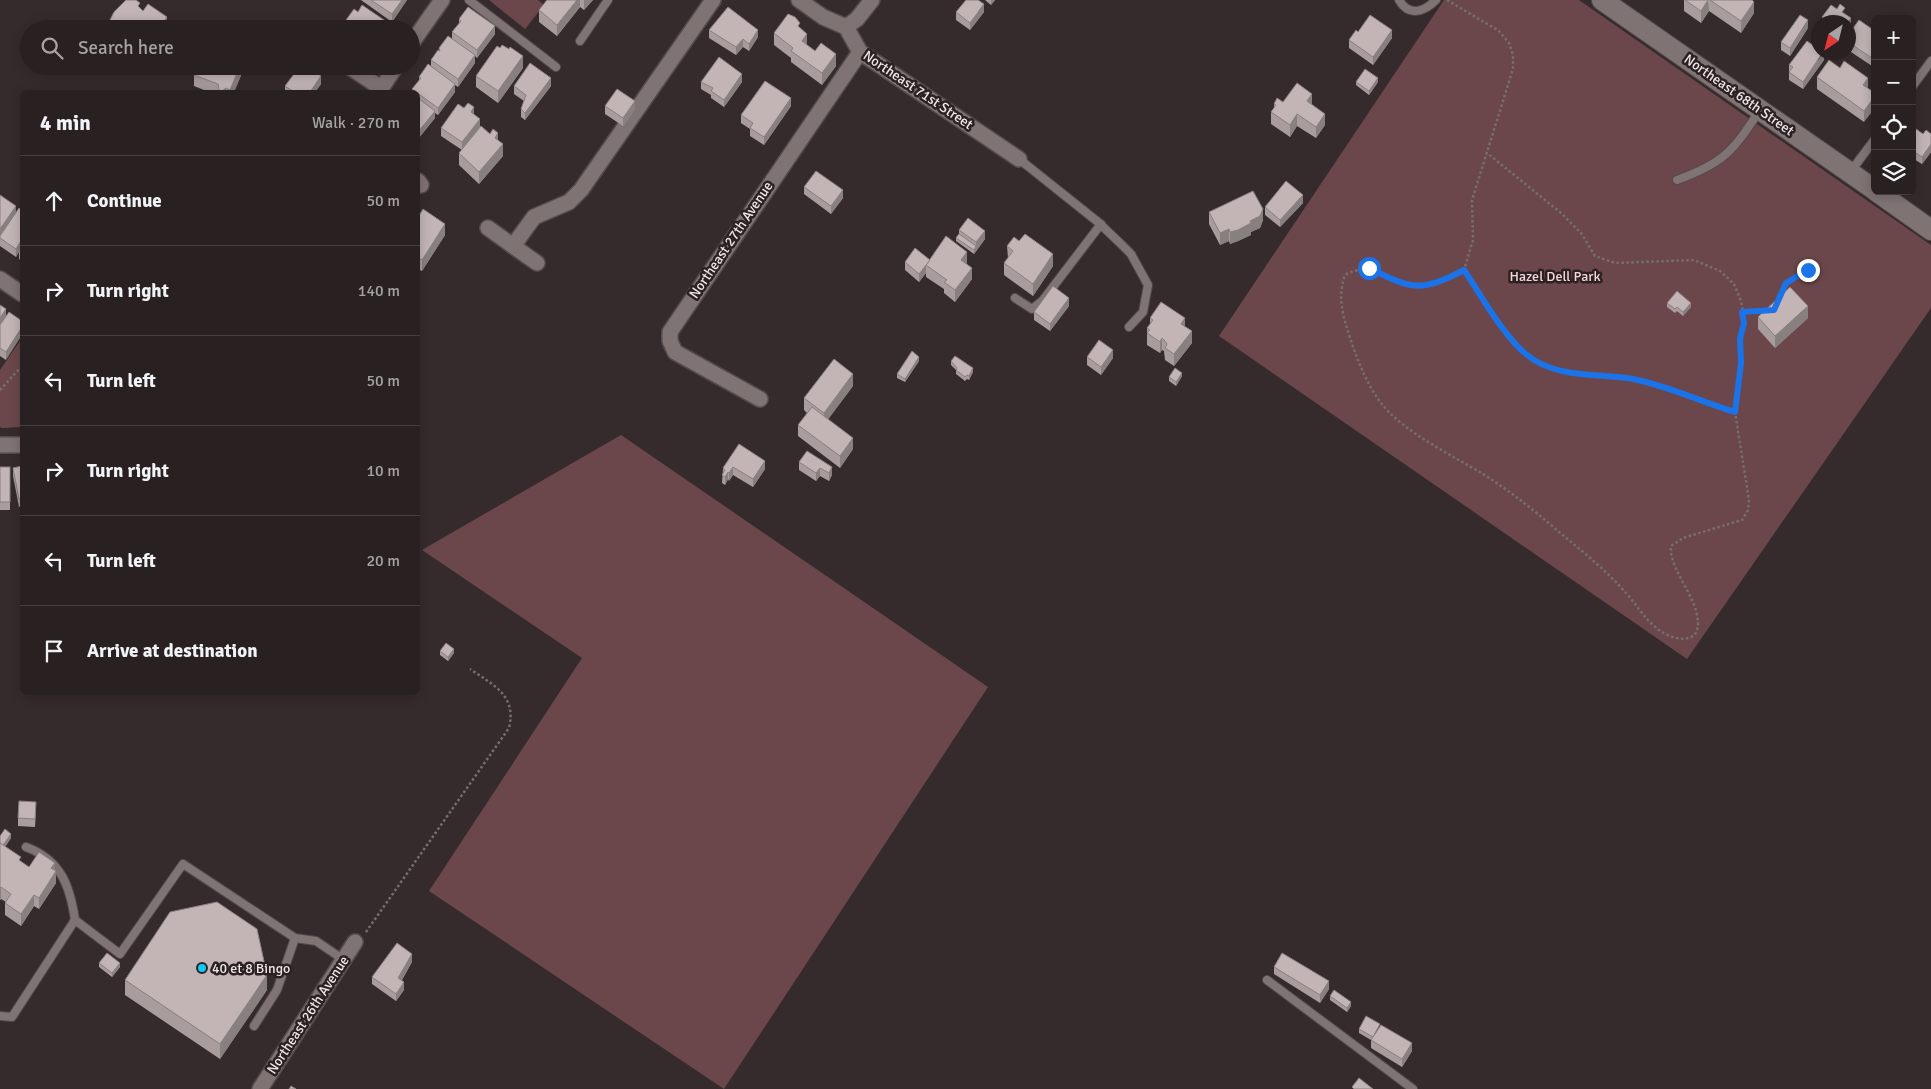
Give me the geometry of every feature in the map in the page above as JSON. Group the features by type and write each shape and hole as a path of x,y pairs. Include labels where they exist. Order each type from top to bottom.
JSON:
{"street":[{"path":"420,31 442,0"},
{"path":"513,246 534,217 569,202 581,190 714,0"},
{"path":"799,0 823,17 846,27 858,19 872,0"},
{"name":"Northeast 68th Street","path":"1602,0 1871,188"},
{"name":"Northeast 71st Street","path":"846,27 860,52 1019,159"},
{"name":"Northeast 27th Avenue","path":"760,399 691,363 675,352 670,341 670,332 860,52"},
{"path":"360,75 380,90 390,75"},
{"name":"Northeast 68th Street","path":"1881,195 1931,230"},
{"path":"488,228 537,263"},
{"path":"0,279 20,293"},
{"path":"0,445 20,445"},
{"name":"Northeast 26th Avenue","path":"260,1089 355,942"}],"lane":[{"path":"469,0 556,67"},
{"path":"580,41 608,0"},
{"path":"1399,0 1406,9 1414,12 1424,10 1436,0"},
{"path":"1916,82 1931,61"},
{"path":"1677,180 1698,172 1725,157 1742,138 1760,110"},
{"path":"1850,173 1871,144"},
{"path":"1019,159 1101,224 1131,254 1148,285 1143,312 1129,327"},
{"path":"1015,298 1032,309 1042,300 1101,224"},
{"path":"0,1016 12,1017 75,920 72,897 59,870 45,856 26,847"},
{"path":"75,920 120,954 183,864 295,938 316,941 344,960"},
{"path":"254,1026 277,990 295,938"},
{"path":"1267,980 1413,1089"}],"path":[{"path":"1447,0 1499,31 1509,43 1513,55 1513,69 1486,152 1472,200 1473,240 1464,270 1444,280 1421,288 1402,284 1369,268 1356,269 1345,275 1340,290 1343,314 1366,381 1382,404 1409,429 1485,476 1539,515 1627,593 1645,618 1662,633 1676,638 1694,636 1698,628 1689,594 1672,558 1671,546 1684,538 1742,520 1748,510 1749,500 1735,412 1741,363 1740,339 1744,323 1734,284 1720,271 1694,260 1616,263 1595,256 1581,233 1561,213 1486,152"},
{"path":"1464,270 1516,345 1539,363 1552,369 1580,374 1634,379 1676,390 1705,404 1735,412"},
{"path":"1778,301 1786,283 1808,270"},
{"path":"1742,312 1774,310"},
{"path":"0,390 20,368"},
{"path":"355,942 362,938 510,728 511,706 504,695 470,669"}],"green space":[{"path":"489,0 538,0 544,5 525,29"},
{"name":"Hazel Dell Park","path":"1444,0 1579,0 1931,245 1931,308 1687,659 1219,336"},
{"path":"20,341 20,427 0,427 0,370"},
{"path":"621,435 988,687 724,1089 429,891 582,658 422,550"}],"building":[{"path":"126,0 136,0 140,3 138,6 143,11 148,4 167,17 165,20 110,20 114,12"},
{"path":"371,0 402,0 392,14"},
{"path":"547,0 577,0 557,25 539,10"},
{"path":"966,0 978,0 984,4 970,23 956,12"},
{"path":"1685,0 1708,0 1701,11"},
{"path":"1710,0 1752,0 1754,2 1741,21"},
{"path":"1840,4 1845,8 1842,12 1846,15 1824,15 1831,5 1837,9"},
{"path":"362,5 384,20 346,20 354,9 358,12"},
{"path":"468,7 495,26 477,50 452,32 461,21 459,19"},
{"path":"728,7 758,30 749,44 743,39 736,47 709,30"},
{"path":"788,14 795,17 800,23 798,26 807,34 802,41 815,51 821,43 836,54 822,73 791,51 793,48 774,33"},
{"path":"1370,15 1392,30 1373,57 1349,40 1356,30 1358,32"},
{"path":"1800,15 1808,20 1790,48 1781,42"},
{"path":"1859,20 1871,28 1871,57 1856,47 1856,24"},
{"path":"448,36 475,55 458,79 431,60 438,50 440,51 439,48"},
{"path":"1807,41 1811,44 1811,60 1818,60 1803,82 1789,72 1793,67 1789,65"},
{"path":"502,45 509,49 510,47 523,56 498,91 476,76 497,46 500,48"},
{"path":"719,57 742,74 724,100 711,91 713,88 701,82"},
{"path":"1829,60 1840,68 1844,61 1868,78 1863,85 1871,90 1871,101 1864,111 1817,77"},
{"path":"530,63 551,78 525,113 521,109 526,95 514,86"},
{"path":"428,64 455,84 438,108 420,95 420,90 412,89 421,78 419,77"},
{"path":"1365,69 1378,78 1369,91 1356,82"},
{"path":"194,75 236,75 230,90 226,88 219,90 218,84"},
{"path":"293,75 321,76 311,90 291,90 285,86"},
{"path":"765,81 791,98 764,137 750,128 753,123 741,115"},
{"path":"1297,83 1312,94 1307,101 1325,114 1316,127 1297,114 1290,125 1271,112 1276,105 1274,104 1277,98 1283,102"},
{"path":"617,89 635,101 623,118 605,106"},
{"path":"420,100 435,111 420,130"},
{"path":"468,103 474,107 471,112 480,119 462,142 441,128 458,104 464,108"},
{"path":"481,126 490,134 493,129 498,133 495,138 503,144 479,172 459,153"},
{"path":"1916,129 1923,134 1926,130 1931,134 1931,144 1922,157 1916,153"},
{"path":"816,171 843,190 831,206 804,187"},
{"path":"1286,181 1303,195 1280,220 1265,207"},
{"path":"1253,191 1263,209 1260,216 1238,230 1230,232 1229,229 1220,233 1209,212"},
{"path":"0,195 16,206 0,229"},
{"path":"19,208 20,242 16,249 0,238"},
{"path":"423,209 445,224 422,260 420,258 420,214"},
{"path":"968,218 985,231 976,242 959,230"},
{"path":"959,234 976,246 974,250 956,238"},
{"path":"1025,234 1053,254 1033,284 1004,263 1013,251 1007,246 1014,237 1019,241"},
{"path":"946,236 967,252 961,260 972,268 955,290 944,282 947,280 926,265"},
{"path":"915,248 930,260 919,274 905,262"},
{"path":"1053,286 1069,298 1050,324 1034,312"},
{"path":"1790,287 1808,306 1775,336 1758,317"},
{"path":"1677,291 1691,303 1683,312 1667,303"},
{"path":"1161,302 1185,318 1181,324 1192,331 1174,354 1165,348 1167,344 1162,338 1160,342 1147,333 1150,330 1147,328 1153,320 1150,318"},
{"path":"0,305 6,309 0,318"},
{"path":"9,312 20,320 20,330 6,352 0,348 0,325"},
{"path":"1099,340 1113,350 1101,367 1087,357"},
{"path":"912,351 919,357 905,379 897,374"},
{"path":"955,356 973,368 969,376 965,377 956,370 957,368 951,361"},
{"path":"834,359 853,374 824,413 804,398"},
{"path":"1175,368 1182,373 1176,382 1169,377"},
{"path":"812,407 853,438 840,456 798,425"},
{"path":"739,444 765,461 753,479 733,467 725,477 722,475 725,470 723,468"},
{"path":"807,451 832,467 829,473 820,468 816,473 799,462"},
{"path":"20,466 19,499 13,468"},
{"path":"0,467 10,467 10,502 0,502"},
{"path":"446,643 454,649 448,657 440,651"},
{"path":"19,801 36,802 35,819 18,818"},
{"path":"5,829 11,834 3,845 0,843 0,836"},
{"path":"0,843 21,857 19,860 29,867 39,852 55,863 51,868 56,871 39,898 34,895 21,914 5,903 11,894 0,888"},
{"name":"40 et 8 Bingo","path":"217,902 257,929 267,975 220,1044 125,980 170,912"},
{"path":"397,943 412,954 398,978 404,982 396,994 372,977"},
{"path":"107,953 120,963 112,973 99,963"},
{"path":"1282,953 1329,981 1320,995 1274,967"},
{"path":"1334,990 1351,1002 1347,1008 1330,996"},
{"path":"1366,1016 1380,1024 1373,1037 1359,1029"},
{"path":"1381,1025 1412,1043 1402,1059 1371,1040"},
{"path":"1359,1078 1373,1089 1354,1089 1352,1087"}],"place":[{"name":"40 et 8 Bingo","path":"202,968"}],"route":[{"path":"1369,268 1402,284 1421,288 1444,280 1464,270 1516,345 1527,356 1539,363 1552,369 1580,374 1634,379 1676,390 1705,404 1735,412 1741,363 1740,339 1744,323 1742,312 1765,309 1774,310 1786,283 1808,270"}]}
